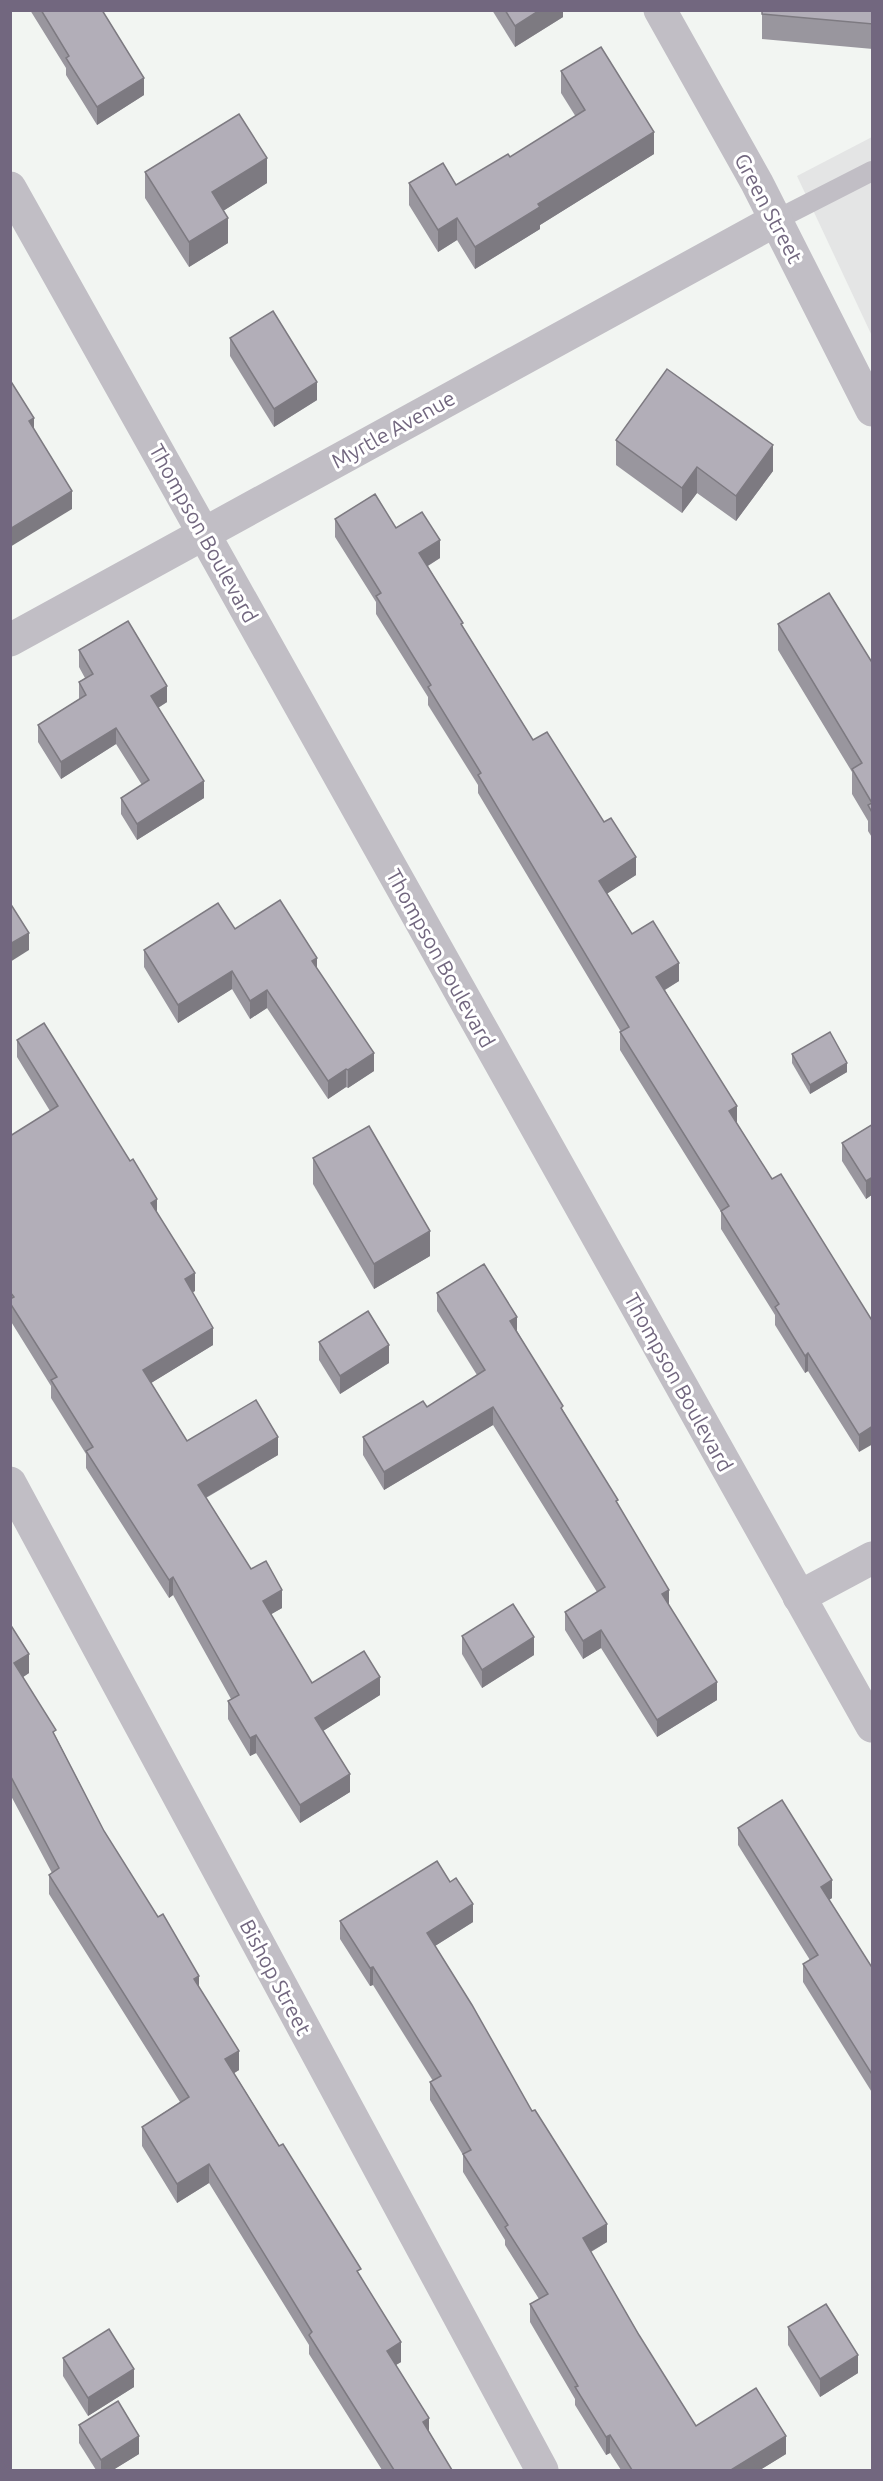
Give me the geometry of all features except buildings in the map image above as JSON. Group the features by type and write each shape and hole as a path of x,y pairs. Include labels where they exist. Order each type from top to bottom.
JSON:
{"street":[{"name":"Green Street","path":"660,10 777,220 873,410"},
{"name":"Thompson Boulevard","path":"10,188 873,1726"},
{"name":"Myrtle Avenue","path":"10,640 777,220"},
{"name":"Bishop Street","path":"10,1483 542,2470"},
{"path":"799,1597 873,1558"}],"lane":[{"path":"777,220 873,171"}],"shaded area":[{"path":"872,137 872,336 797,176"}]}
